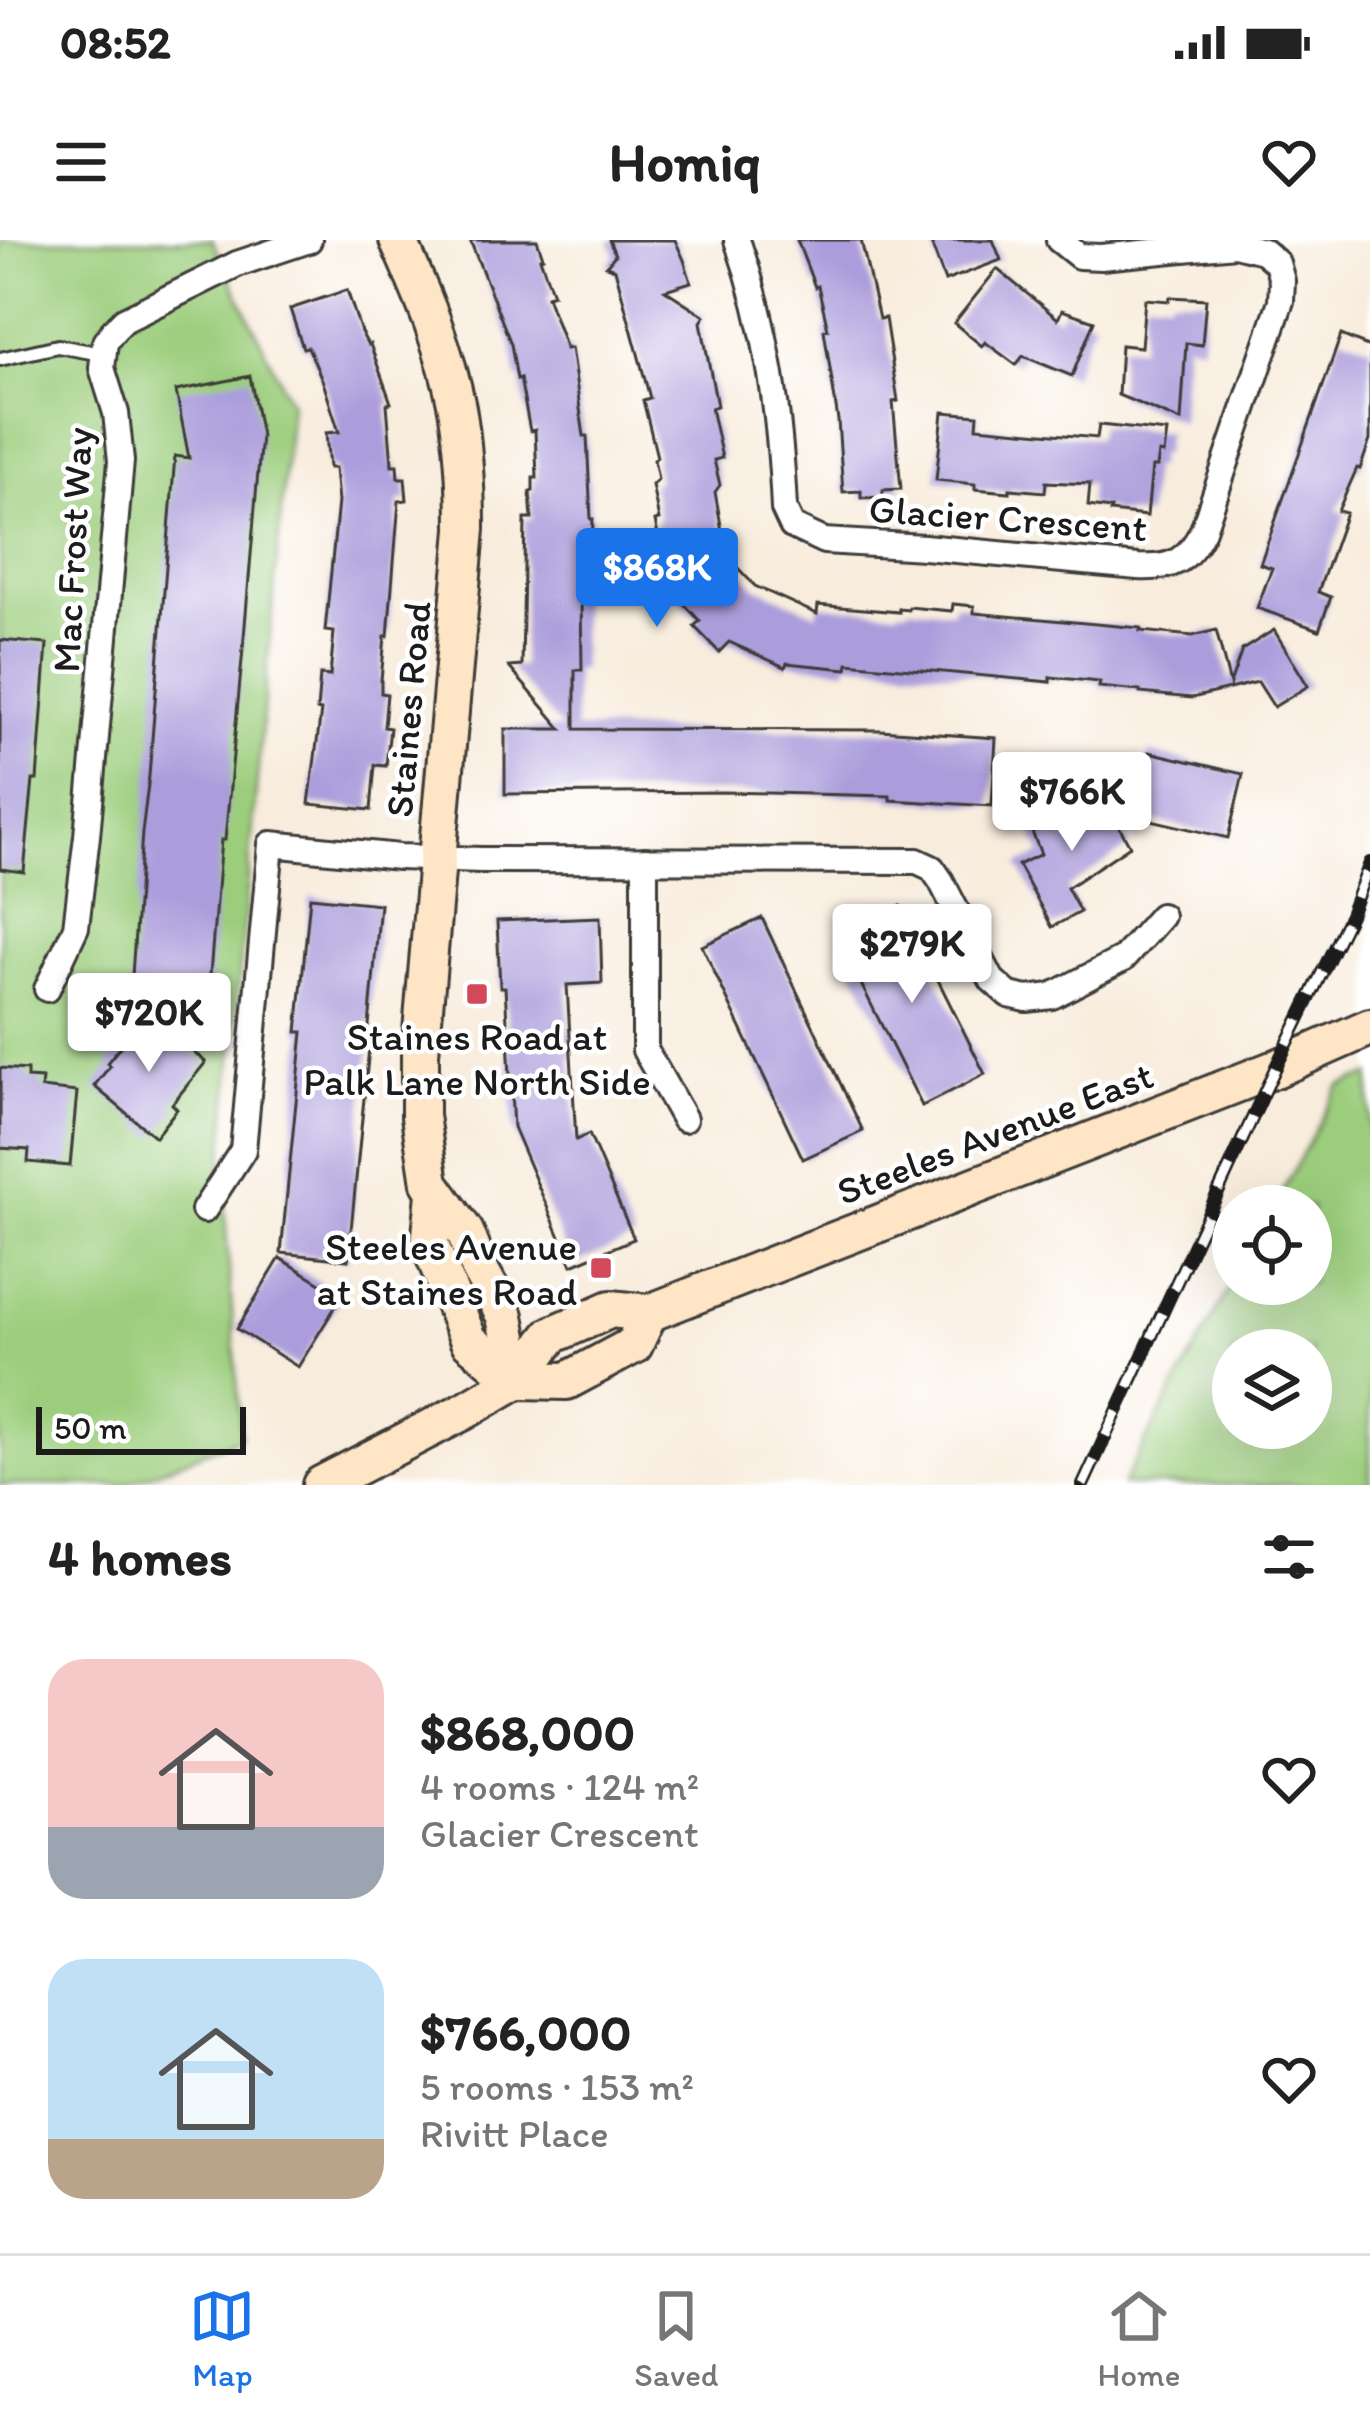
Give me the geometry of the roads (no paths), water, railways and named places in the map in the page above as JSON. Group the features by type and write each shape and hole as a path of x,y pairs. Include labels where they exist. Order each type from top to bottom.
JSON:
{"street":[{"path":"102,354 105,342 124,320 237,264 309,240"},
{"name":"Staines Road","path":"398,240 446,362 457,406 466,492 420,1054 425,1157 435,1194 430,1245 469,1341 517,1380"},
{"name":"Glacier Crescent","path":"737,240 752,280 770,360 784,509 792,526 824,541 1154,568 1176,563 1192,552 1203,530 1281,301 1277,263 1263,251 1235,244 1101,257 1078,256 1059,240"},
{"name":"Mac Frost Way","path":"47,989 76,927 121,461 102,354"},
{"path":"204,1210 243,1150 272,844 437,858 917,861 932,868 941,881 992,980 1009,994 1027,999 1052,996 1123,958 1161,916"},
{"path":"645,860 645,1050 684,1118"},
{"name":"Steeles Avenue East","path":"321,1485 517,1380 567,1381 634,1345 649,1313 1370,1028"}],"lane":[{"path":"0,359 58,346 102,354"}],"railway":[{"path":"1083,1485 1350,915 1370,863"}],"place":[{"name":"Staines Road at Palk Lane North Side","path":"477,994"},
{"name":"Steeles Avenue at Staines Road","path":"601,1268"}]}
